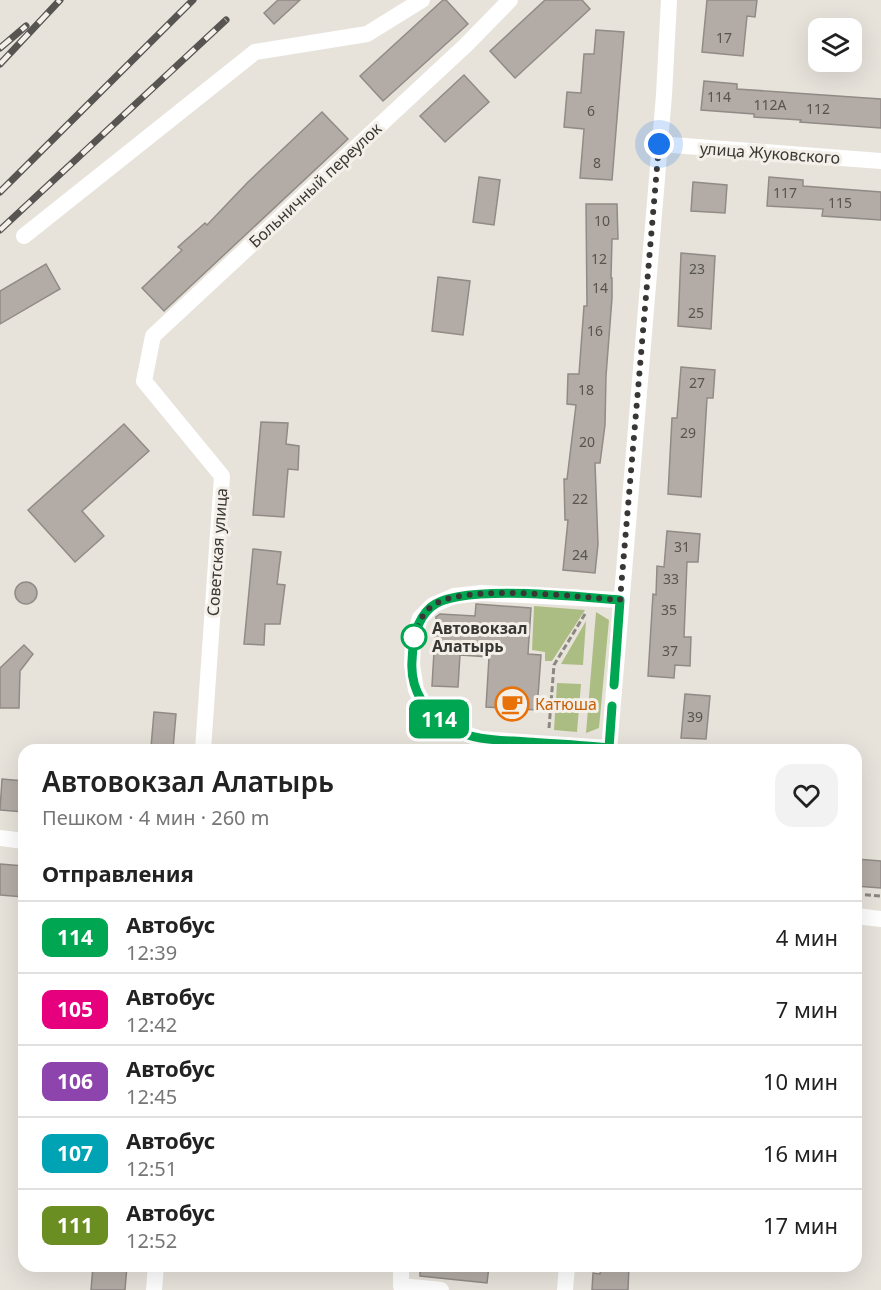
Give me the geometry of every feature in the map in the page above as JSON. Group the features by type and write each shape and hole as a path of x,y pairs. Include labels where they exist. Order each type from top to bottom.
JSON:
{"street":[{"path":"24,236 255,52 367,34 422,0"},
{"name":"Больничный переулок","path":"144,381 153,336 466,45 510,0"},
{"path":"609,744 669,0"},
{"name":"улица Жуковского","path":"659,144 881,161"},
{"name":"Советская улица","path":"144,381 222,476 203,744"},
{"path":"558,744 481,739 452,729 427,710 416,690 412,665 413,642 420,618 433,605 453,596 482,593 620,600"},
{"path":"0,838 18,840"},
{"path":"862,917 881,919"},
{"path":"154,1290 156,1272"},
{"path":"401,1272 401,1286 441,1290"},
{"path":"565,1290 566,1272"}],"path":[{"path":"548,743 554,665 587,610 588,598"},
{"path":"862,894 881,896"}],"green space":[{"path":"534,606 585,610 552,661 545,661 545,652 532,650"},
{"path":"596,612 609,620 599,728 586,733"},
{"path":"586,621 583,665 561,664"},
{"path":"557,683 581,684 577,732 554,730"}],"building":[{"path":"278,0 300,0 274,24 264,13"},
{"path":"443,0 446,0 468,24 383,101 360,76"},
{"path":"545,0 582,0 590,9 515,78 490,51"},
{"path":"707,0 757,0 755,17 747,16 743,56 702,52"},
{"path":"596,30 624,32 612,180 580,178 584,129 564,127 567,92 581,93 584,54 594,54"},
{"path":"464,75 489,102 445,142 420,116"},
{"path":"704,81 737,84 737,89 881,99 881,128 800,122 801,120 754,117 754,114 701,110"},
{"path":"322,112 348,139 164,311 142,288 182,250 178,247 205,223 207,225 248,182"},
{"path":"479,177 500,180 494,225 473,222"},
{"path":"769,177 803,180 803,186 881,192 881,220 822,216 823,209 767,206"},
{"path":"693,182 727,185 725,213 691,211"},
{"path":"586,204 617,204 618,239 612,239 612,298 605,425 600,463 595,463 598,544 595,573 563,570 568,520 565,520 564,479 567,479 576,405 567,404 568,374 579,374 584,306 587,306"},
{"path":"681,253 715,256 711,329 678,326"},
{"path":"46,264 60,289 0,324 0,291"},
{"path":"438,277 470,281 463,335 432,331"},
{"path":"681,367 715,370 713,398 707,398 701,497 668,494 672,418 677,418"},
{"path":"261,422 288,423 286,444 299,446 298,470 288,469 284,517 253,515"},
{"path":"124,424 149,451 82,511 104,536 75,562 28,510"},
{"path":"667,531 700,534 698,562 687,562 684,637 691,637 690,666 675,665 674,678 648,676 653,594 656,595 657,566 664,567"},
{"path":"253,549 281,552 277,584 285,585 280,624 265,624 264,645 244,644"},
{"path":"26,582 34,585 37,593 34,601 26,604 18,601 15,593 18,585"},
{"name":"Автовокзал Алатырь","path":"476,604 531,608 528,654 541,655 537,710 486,707 489,657 460,655 458,687 432,686 436,617 440,614 475,616"},
{"path":"24,645 33,654 20,671 19,708 0,708 0,668"},
{"path":"685,694 710,696 706,739 681,738"},
{"path":"154,712 176,714 173,744 151,744"},
{"path":"2,779 18,780 18,812 0,810"},
{"path":"862,859 881,861 881,888 862,886"},
{"path":"0,864 18,866 18,896 0,895"},
{"path":"92,1272 126,1272 125,1290 91,1290"},
{"path":"420,1272 488,1272 487,1283 420,1276"},
{"path":"600,1272 629,1272 628,1290 592,1290 593,1273 600,1274"}],"railway":[{"path":"0,64 60,0"},
{"path":"0,192 193,0"},
{"path":"0,230 226,20"},
{"path":"0,48 26,26"}],"bus line":[{"name":"114","path":"563,744 481,739 452,729 427,710 416,690 412,665 413,642 420,618 433,605 453,596 482,593 620,600 614,685"},
{"name":"114","path":"609,744 612,706"}],"place":[{"name":"Автовокзал Алатырь","path":"414,637"},
{"name":"Катюша","path":"512,704"}],"route":[{"path":"414,637 413,642 420,618 433,605 453,596 482,593 620,600 659,144"}]}
